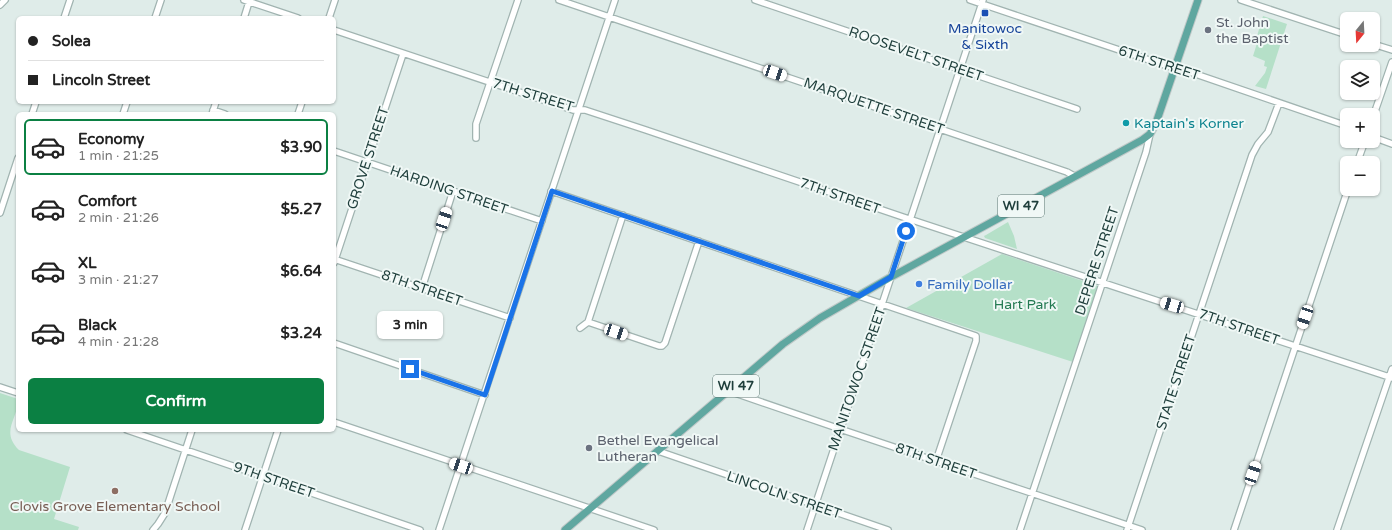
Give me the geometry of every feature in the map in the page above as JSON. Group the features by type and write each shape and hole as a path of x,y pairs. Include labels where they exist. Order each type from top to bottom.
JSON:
{"main road":[{"name":"DEPERE STREET","path":"1150,134 1156,123 1198,0"},
{"name":"WI 47","path":"565,530 783,344 803,329 891,277 1131,146 1150,134"}],"street":[{"path":"0,5 5,0"},
{"path":"65,16 70,0"},
{"path":"156,16 161,0"},
{"path":"331,16 335,0"},
{"path":"476,138 476,124 518,0"},
{"name":"MARQUETTE STREET","path":"559,0 1067,172 1074,176"},
{"path":"439,530 615,0"},
{"name":"ROOSEVELT STREET","path":"755,0 1077,108"},
{"name":"6TH STREET","path":"970,0 982,2 1340,124"},
{"path":"1241,0 1340,33"},
{"path":"244,16 246,1 292,16"},
{"name":"MANITOWOC STREET","path":"807,530 982,2"},
{"name":"7TH STREET","path":"336,31 573,110 585,110 646,130 1103,283 1199,313 1391,377"},
{"path":"1380,46 1392,50"},
{"name":"GROVE STREET","path":"336,254 403,54"},
{"path":"1376,108 1392,63"},
{"name":"STATE STREET","path":"1128,528 1252,156 1258,144 1268,132 1279,103"},
{"name":"DEPERE STREET","path":"1020,530 1103,283 1146,152 1150,134"},
{"path":"1380,140 1392,144"},
{"name":"HARDING STREET","path":"336,152 542,221"},
{"path":"0,213 16,164"},
{"path":"422,288 454,191"},
{"path":"552,191 974,335 977,338 936,461"},
{"path":"1234,530 1346,196"},
{"path":"580,328 588,322 623,215"},
{"path":"588,322 662,346 665,343 699,241"},
{"name":"8TH STREET","path":"336,261 510,318"},
{"path":"336,344 485,395"},
{"path":"1338,530 1391,377 1392,369"},
{"path":"0,387 16,392"},
{"name":"8TH STREET","path":"729,391 1128,528 1142,530"},
{"path":"336,423 654,530"},
{"name":"9TH STREET","path":"133,432 420,530"},
{"path":"153,530 166,513 191,432"},
{"path":"245,530 277,432"},
{"name":"LINCOLN STREET","path":"658,451 888,530"}],"green space":[{"path":"1263,16 1287,24 1266,89 1255,86 1265,73 1267,67 1264,66 1265,61 1253,56 1259,37 1257,36"},
{"path":"1008,222 1014,236 1017,249 985,238 984,236"},
{"name":"Hart Park","path":"1002,254 1098,286 1073,362 906,308"},
{"path":"0,393 16,398 16,410 10,431 11,437 19,450 70,467 54,519 79,527 78,530 0,530"}],"place":[{"name":"Manitowoc & Sixth","path":"985,13"},
{"name":"St. John the Baptist","path":"1208,30"},
{"name":"Kaptain's Korner","path":"1126,123"},
{"name":"Family Dollar","path":"919,284"},
{"name":"Bethel Evangelical Lutheran","path":"589,448"},
{"name":"Clovis Grove Elementary School","path":"115,491"}],"route":[{"path":"410,369 485,395 552,191 859,296 891,277 906,231"}]}
